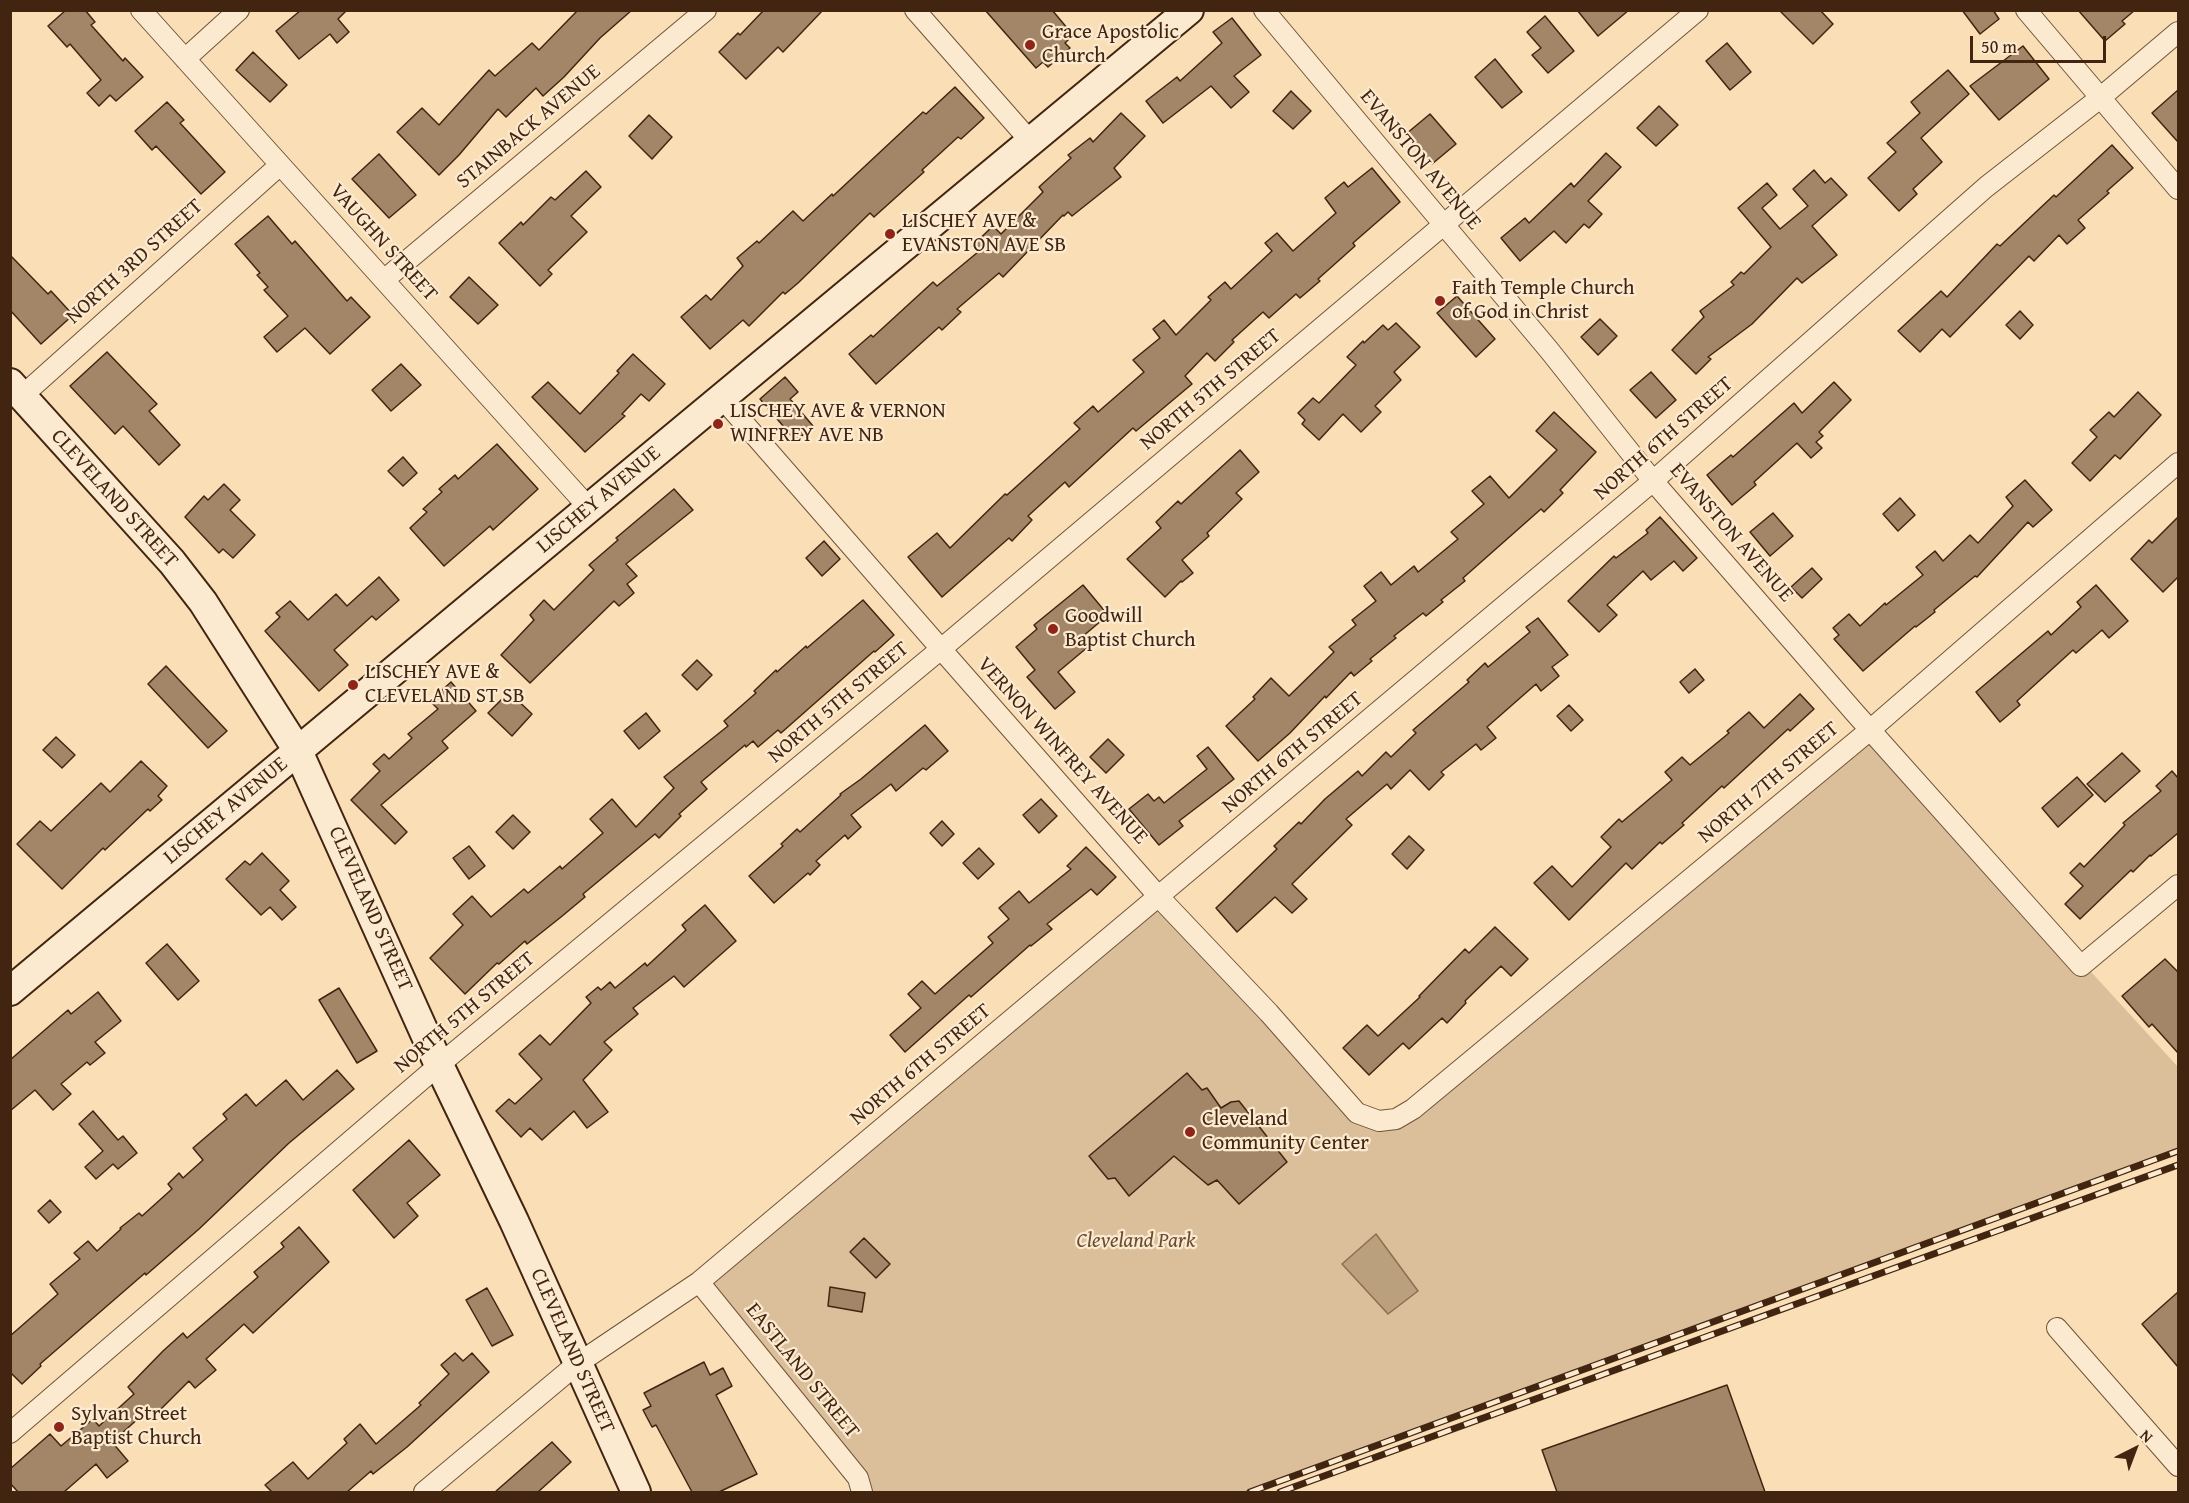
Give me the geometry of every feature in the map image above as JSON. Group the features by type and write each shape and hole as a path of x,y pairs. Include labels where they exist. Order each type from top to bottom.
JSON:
{"street":[{"name":"VAUGHN STREET","path":"141,10 589,508"},
{"path":"185,59 239,10"},
{"name":"STAINBACK AVENUE","path":"384,280 706,10"},
{"path":"915,10 1031,142"},
{"name":"LISCHEY AVENUE","path":"10,991 1189,10"},
{"name":"EVANSTON AVENUE","path":"1264,10 1549,350 1653,481 1870,730 2081,966 2178,885"},
{"name":"NORTH 5TH STREET","path":"10,1433 440,1065 940,650 1698,10"},
{"path":"2026,10 2178,189"},
{"name":"NORTH 6TH STREET","path":"424,1492 577,1364 699,1282 1653,481 1986,187 2100,98 2178,32"},
{"name":"NORTH 3RD STREET","path":"16,390 280,165"},
{"name":"CLEVELAND STREET","path":"16,390 172,562 202,602 298,751 636,1492"},
{"name":"VERNON WINFREY AVENUE","path":"723,398 940,650 1160,897 1269,1013 1357,1113 1379,1121"},
{"name":"NORTH 7TH STREET","path":"1379,1121 1396,1119 1413,1109 1870,730 2178,463"},
{"name":"EASTLAND STREET","path":"699,1282 858,1478 862,1492"},
{"path":"2057,1328 2178,1467"}],"green space":[{"name":"Cleveland Park","path":"1870,730 2178,1067 2178,1150 1250,1492 868,1492 699,1282 1159,897 1357,1113 1414,1109"}],"shaded area":[{"path":"1376,1234 1418,1291 1388,1314 1342,1264"}],"building":[{"path":"66,10 85,10 95,22 91,25 123,61 125,58 143,77 116,101 110,95 99,106 87,93 101,80 70,44 67,47 48,26"},
{"path":"301,10 347,10 338,19 349,32 337,43 330,34 299,59 276,31"},
{"path":"578,10 632,10 600,38 543,96 536,88 506,117 498,109 439,175 397,132 422,108 439,125 489,70 495,76 532,43 539,50"},
{"path":"764,10 823,10 783,52 778,47 746,79 719,52 738,33 740,35"},
{"path":"985,10 1052,10 1073,35 1065,43 1070,48 1048,67 1043,62 1036,68"},
{"path":"1577,10 1629,10 1598,36"},
{"path":"1779,10 1820,10 1833,24 1813,44"},
{"path":"1962,10 1993,10 1999,19 1980,34"},
{"path":"2078,10 2135,10 2122,21 2125,24 2105,41"},
{"path":"1545,16 1574,51 1548,73 1532,55 1541,48 1527,32"},
{"path":"1232,18 1261,55 1234,76 1249,92 1231,108 1211,86 1163,123 1146,101 1177,77 1180,81 1222,43 1213,32"},
{"path":"1727,43 1751,72 1730,90 1706,61"},
{"path":"2023,46 2049,79 1999,120 1970,86"},
{"path":"253,52 287,85 270,102 236,70"},
{"path":"1495,59 1522,92 1502,108 1475,77"},
{"path":"1948,70 1969,94 1921,138 1942,162 1913,189 1917,194 1899,211 1868,178 1896,152 1887,143 1920,113 1911,102"},
{"path":"955,87 984,118 961,139 958,137 922,170 924,172 874,217 870,213 798,283 785,294 783,292 749,326 743,320 710,349 681,317 706,295 711,300 743,266 737,258 757,241 759,243 793,211 803,221 923,112 926,114"},
{"path":"2178,90 2178,142 2152,113"},
{"path":"1291,91 1311,111 1293,129 1273,111"},
{"path":"167,102 184,120 180,123 225,172 201,194 156,146 152,150 135,131"},
{"path":"1659,106 1678,125 1656,146 1637,128"},
{"path":"1121,113 1145,136 1114,168 1121,177 1072,216 1068,212 1063,215 1003,277 999,273 957,309 961,312 942,330 939,327 876,384 849,354 871,335 873,337 933,282 937,286 978,252 972,246 993,226 1001,234 1043,192 1039,187 1071,158 1068,155 1090,138 1093,142"},
{"path":"1430,114 1456,144 1432,164 1406,134"},
{"path":"649,115 672,137 652,159 629,136"},
{"path":"2112,145 2133,168 2078,220 2085,228 2067,244 2059,235 2034,261 2029,256 1950,337 1942,329 1920,352 1898,331 1941,291 1947,297 1997,244 2000,246"},
{"path":"1606,153 1621,167 1588,201 1602,214 1589,228 1584,224 1566,243 1554,231 1520,261 1501,238 1525,218 1529,223 1571,183 1574,187"},
{"path":"379,154 416,195 389,218 352,179"},
{"path":"1372,168 1400,202 1353,243 1355,246 1300,298 1296,294 1269,318 1263,312 1232,340 1234,342 1215,361 1207,353 1185,376 1192,384 1136,431 1133,428 1069,487 1065,482 1028,516 1032,520 1012,541 1009,538 942,597 908,557 937,533 950,548 1005,494 1007,495 1080,429 1074,423 1093,406 1098,412 1144,372 1133,360 1160,338 1153,329 1164,320 1176,335 1211,300 1208,297 1225,282 1231,289 1272,251 1265,243 1277,233 1293,251 1336,213 1325,198 1344,182 1348,187"},
{"path":"1814,170 1825,183 1831,178 1847,195 1812,226 1837,255 1802,283 1797,278 1752,324 1708,357 1711,359 1696,374 1672,350 1704,317 1700,311 1734,285 1731,282 1741,272 1744,274 1771,247 1738,208 1767,183 1777,195 1762,208 1780,229 1808,206 1793,189"},
{"path":"586,171 601,187 571,216 587,232 548,270 552,274 540,286 499,243 521,222 523,225 551,197 555,200"},
{"path":"268,216 292,244 295,241 347,301 351,297 370,317 330,354 305,328 277,352 264,337 288,316 264,290 268,287 257,275 260,273 235,244"},
{"path":"10,255 48,294 51,291 73,315 41,344 10,310"},
{"path":"469,277 498,305 478,324 450,297"},
{"path":"1457,296 1495,339 1476,357 1437,313"},
{"path":"2020,311 2033,325 2020,339 2006,325"},
{"path":"1600,319 1617,336 1598,355 1581,337"},
{"path":"1396,323 1420,347 1394,372 1401,380 1375,406 1381,412 1361,432 1343,414 1319,440 1302,424 1305,420 1298,413 1313,398 1319,403 1356,365 1347,357 1363,341 1364,343 1383,325 1388,330"},
{"path":"107,352 157,404 149,411 180,445 159,465 123,426 115,434 70,386"},
{"path":"633,354 665,384 649,401 641,394 622,414 625,416 585,452 532,397 548,382 580,414 619,373 617,371"},
{"path":"401,364 421,385 391,411 372,390"},
{"path":"1651,372 1676,400 1656,418 1630,390"},
{"path":"785,377 798,392 790,399 813,426 796,441 760,399"},
{"path":"1834,382 1851,400 1819,432 1823,436 1816,442 1822,448 1811,458 1797,443 1754,482 1756,485 1732,505 1707,475 1731,455 1733,457 1794,403 1802,413"},
{"path":"2138,392 2161,415 2120,459 2115,455 2090,481 2072,463 2097,437 2090,430 2109,412 2114,417"},
{"path":"1554,412 1596,452 1560,490 1563,493 1544,512 1541,509 1463,578 1465,581 1441,600 1443,602 1426,616 1423,613 1394,636 1396,638 1370,659 1372,661 1354,676 1351,672 1290,733 1258,761 1226,726 1255,699 1253,697 1271,678 1289,696 1334,652 1329,647 1356,625 1352,620 1376,601 1364,586 1381,572 1391,585 1414,566 1418,572 1458,539 1451,532 1484,504 1472,491 1490,476 1509,498 1557,450 1536,431"},
{"path":"497,444 538,489 493,530 490,526 444,566 410,528 427,512 423,509 442,492 439,489 455,475 458,479"},
{"path":"1240,450 1259,472 1236,493 1242,499 1207,533 1209,536 1182,560 1193,573 1165,597 1127,559 1161,528 1156,522 1178,501 1181,504"},
{"path":"403,457 417,473 403,486 388,471"},
{"path":"2025,480 2052,510 2033,527 2028,522 1977,577 1975,576 1863,671 1834,639 1839,635 1833,628 1849,614 1860,626 1885,603 1886,605 1923,575 1916,567 1935,551 1943,561 1970,535 1978,543 2013,506 2006,497"},
{"path":"224,484 240,500 230,510 255,535 233,558 223,549 219,553 185,517 204,496 208,500"},
{"path":"674,489 693,510 626,564 637,576 627,584 634,593 619,606 614,601 530,683 501,655 534,620 530,615 544,600 554,610 594,570 589,565 618,540 616,538"},
{"path":"1900,498 1915,515 1898,531 1883,514"},
{"path":"1773,513 1793,536 1770,556 1750,532"},
{"path":"1660,517 1697,558 1683,571 1674,561 1651,580 1643,571 1607,605 1617,615 1599,632 1568,601 1614,556 1616,558 1648,533 1646,530"},
{"path":"2178,517 2178,577 2163,592 2131,559 2149,540 2152,543"},
{"path":"824,541 840,559 822,576 806,558"},
{"path":"1812,568 1822,579 1802,598 1791,587"},
{"path":"379,577 399,600 376,620 372,616 334,650 348,665 319,691 265,631 280,617 276,613 290,601 308,620 336,594 347,606"},
{"path":"1083,585 1108,615 1082,637 1089,646 1058,672 1075,692 1055,709 1027,677 1035,670 1016,647 1037,629 1034,625"},
{"path":"2096,585 2128,621 2109,638 2102,630 2076,653 2073,650 2017,701 2020,705 2000,722 1976,692 2048,631 2051,635 2081,607 2077,602"},
{"path":"863,600 894,635 781,733 778,730 758,747 753,741 746,747 745,745 701,782 707,789 679,814 681,816 659,838 655,834 583,894 585,897 527,944 525,941 499,964 497,963 465,994 430,958 463,925 453,914 472,896 491,917 524,889 528,893 560,866 562,869 603,833 590,819 612,799 636,827 674,788 664,777 728,726 724,721 756,693 754,691 776,670 777,672 806,646 807,648"},
{"path":"1538,618 1568,655 1552,667 1559,676 1541,691 1536,684 1487,727 1496,738 1481,750 1476,744 1441,772 1444,775 1429,790 1410,770 1391,789 1387,784 1346,819 1352,825 1292,884 1307,899 1292,913 1275,897 1237,932 1216,908 1277,849 1274,846 1358,771 1362,776 1386,752 1391,757 1416,733 1413,730 1469,682 1467,680 1485,663 1488,667 1530,632 1526,627"},
{"path":"697,660 712,675 697,690 682,675"},
{"path":"166,666 227,731 208,748 148,684"},
{"path":"1695,669 1704,680 1689,693 1680,682"},
{"path":"451,682 476,711 442,741 448,748 381,805 407,832 395,844 351,800 380,771 373,764 384,754 389,759 412,738 408,734 438,709 430,701"},
{"path":"509,692 532,714 512,736 488,713"},
{"path":"1800,694 1814,709 1790,731 1788,729 1724,788 1722,786 1682,823 1684,825 1662,844 1660,842 1632,869 1626,863 1569,920 1534,883 1552,866 1572,887 1611,847 1601,837 1619,819 1622,822 1672,780 1665,772 1682,757 1690,765 1729,733 1727,731 1749,712 1764,728"},
{"path":"1569,705 1583,720 1571,731 1557,716"},
{"path":"646,713 660,731 639,749 624,731"},
{"path":"925,725 948,751 896,791 891,784 851,815 861,827 848,839 845,835 816,861 820,865 810,875 808,873 774,903 749,876 783,846 781,844 797,829 800,832 840,794"},
{"path":"56,737 75,755 62,768 43,750"},
{"path":"1108,739 1124,755 1106,773 1090,757"},
{"path":"1208,747 1234,779 1179,821 1183,826 1159,845 1129,809 1148,794 1154,801 1159,797 1164,803 1207,769 1197,756"},
{"path":"2122,753 2140,771 2105,802 2087,784"},
{"path":"141,761 167,786 158,796 162,800 150,811 148,809 105,850 103,848 62,889 17,844 40,821 51,831 101,783 110,792"},
{"path":"2172,771 2178,778 2178,833 2133,872 2131,870 2080,919 2065,904 2083,886 2070,873 2080,863 2084,867 2125,825 2123,823 2161,791 2156,786"},
{"path":"2077,777 2093,795 2058,827 2042,808"},
{"path":"1041,799 1057,816 1039,833 1023,815"},
{"path":"513,815 530,832 513,849 496,832"},
{"path":"942,821 954,834 942,846 930,833"},
{"path":"1409,836 1424,850 1407,869 1392,854"},
{"path":"469,846 485,866 469,879 453,858"},
{"path":"1086,847 1116,877 1097,895 1091,889 1047,924 1052,929 1030,945 971,997 969,995 905,1052 890,1035 921,1008 908,994 922,981 935,994 993,943 988,937 1009,919 999,908 1019,891 1029,903 1071,869 1067,866"},
{"path":"979,848 994,864 978,879 963,863"},
{"path":"262,853 289,881 280,890 296,907 282,920 270,907 261,915 226,879 245,861 250,865"},
{"path":"705,905 736,941 684,987 674,976 633,1008 638,1014 604,1042 612,1050 583,1080 608,1112 587,1128 574,1111 542,1140 530,1128 521,1137 496,1111 509,1099 515,1104 542,1079 519,1054 540,1035 550,1045 591,1003 586,997 598,987 601,990 610,982 615,988 645,963 647,966 686,930 682,925"},
{"path":"1495,927 1528,959 1511,976 1501,966 1465,1001 1466,1003 1447,1023 1442,1018 1409,1049 1403,1043 1369,1075 1343,1048 1367,1025 1378,1036 1420,997 1465,949 1469,953"},
{"path":"167,944 199,981 178,1000 146,963"},
{"path":"2165,959 2178,972 2178,1053 2152,1024 2149,1027 2122,996"},
{"path":"339,988 377,1051 357,1063 319,1000"},
{"path":"98,992 121,1021 95,1042 105,1053 90,1065 87,1062 61,1084 71,1094 53,1110 35,1090 10,1111 10,1060 68,1010 71,1014"},
{"path":"337,1070 354,1089 289,1143 199,1229 40,1364 41,1366 22,1384 10,1372 10,1336 58,1294 50,1284 80,1259 74,1253 88,1241 97,1251 120,1228 139,1213 142,1216 172,1189 168,1184 179,1173 183,1178 203,1160 193,1148 227,1119 223,1114 246,1094 256,1106 286,1080 303,1100"},
{"name":"Cleveland Community Center","path":"1187,1073 1202,1090 1207,1088 1221,1108 1231,1102 1239,1101 1287,1162 1239,1204 1217,1180 1208,1185 1174,1156 1129,1196 1115,1178 1108,1179 1089,1156"},
{"path":"93,1111 118,1140 123,1136 137,1153 118,1169 113,1164 96,1179 85,1167 103,1151 79,1124"},
{"path":"409,1140 440,1175 407,1203 418,1216 394,1238 353,1190"},
{"path":"50,1200 61,1212 49,1223 38,1211"},
{"path":"299,1227 329,1262 253,1333 244,1324 206,1359 216,1370 195,1388 189,1381 155,1415 149,1409 112,1442 128,1461 107,1478 96,1464 64,1492 18,1492 10,1483 10,1469 50,1434 61,1446 93,1419 99,1426 134,1394 128,1387 163,1351 183,1333 187,1338 258,1277 254,1272 284,1247 281,1243"},
{"path":"864,1238 890,1264 876,1278 850,1252"},
{"path":"830,1287 865,1293 862,1312 828,1306"},
{"path":"487,1288 513,1335 492,1346 466,1300"},
{"path":"2178,1292 2178,1367 2142,1324"},
{"path":"455,1353 463,1361 472,1353 489,1372 407,1447 373,1474 371,1471 347,1492 272,1492 265,1485 293,1462 308,1479 347,1443 344,1439 360,1424 376,1444 421,1405 419,1403 449,1374 441,1365"},
{"path":"704,1362 710,1375 723,1368 732,1386 716,1395 757,1474 719,1492 692,1492 656,1425 652,1427 643,1410 651,1406 644,1393"},
{"path":"1727,1385 1765,1492 1557,1492 1542,1450"},
{"path":"552,1442 571,1462 538,1492 495,1492"}],"railway":[{"path":"1250,1492 2178,1151"},
{"path":"1280,1492 2178,1165"}],"place":[{"name":"Grace Apostolic Church","path":"1030,45"},
{"name":"LISCHEY AVE & EVANSTON AVE SB","path":"890,234"},
{"name":"Faith Temple Church of God in Christ","path":"1440,301"},
{"name":"LISCHEY AVE & VERNON WINFREY AVE NB","path":"718,424"},
{"name":"Goodwill Baptist Church","path":"1053,629"},
{"name":"LISCHEY AVE & CLEVELAND ST SB","path":"353,685"},
{"name":"Cleveland Community Center","path":"1190,1132"},
{"name":"Sylvan Street Baptist Church","path":"59,1427"}]}
